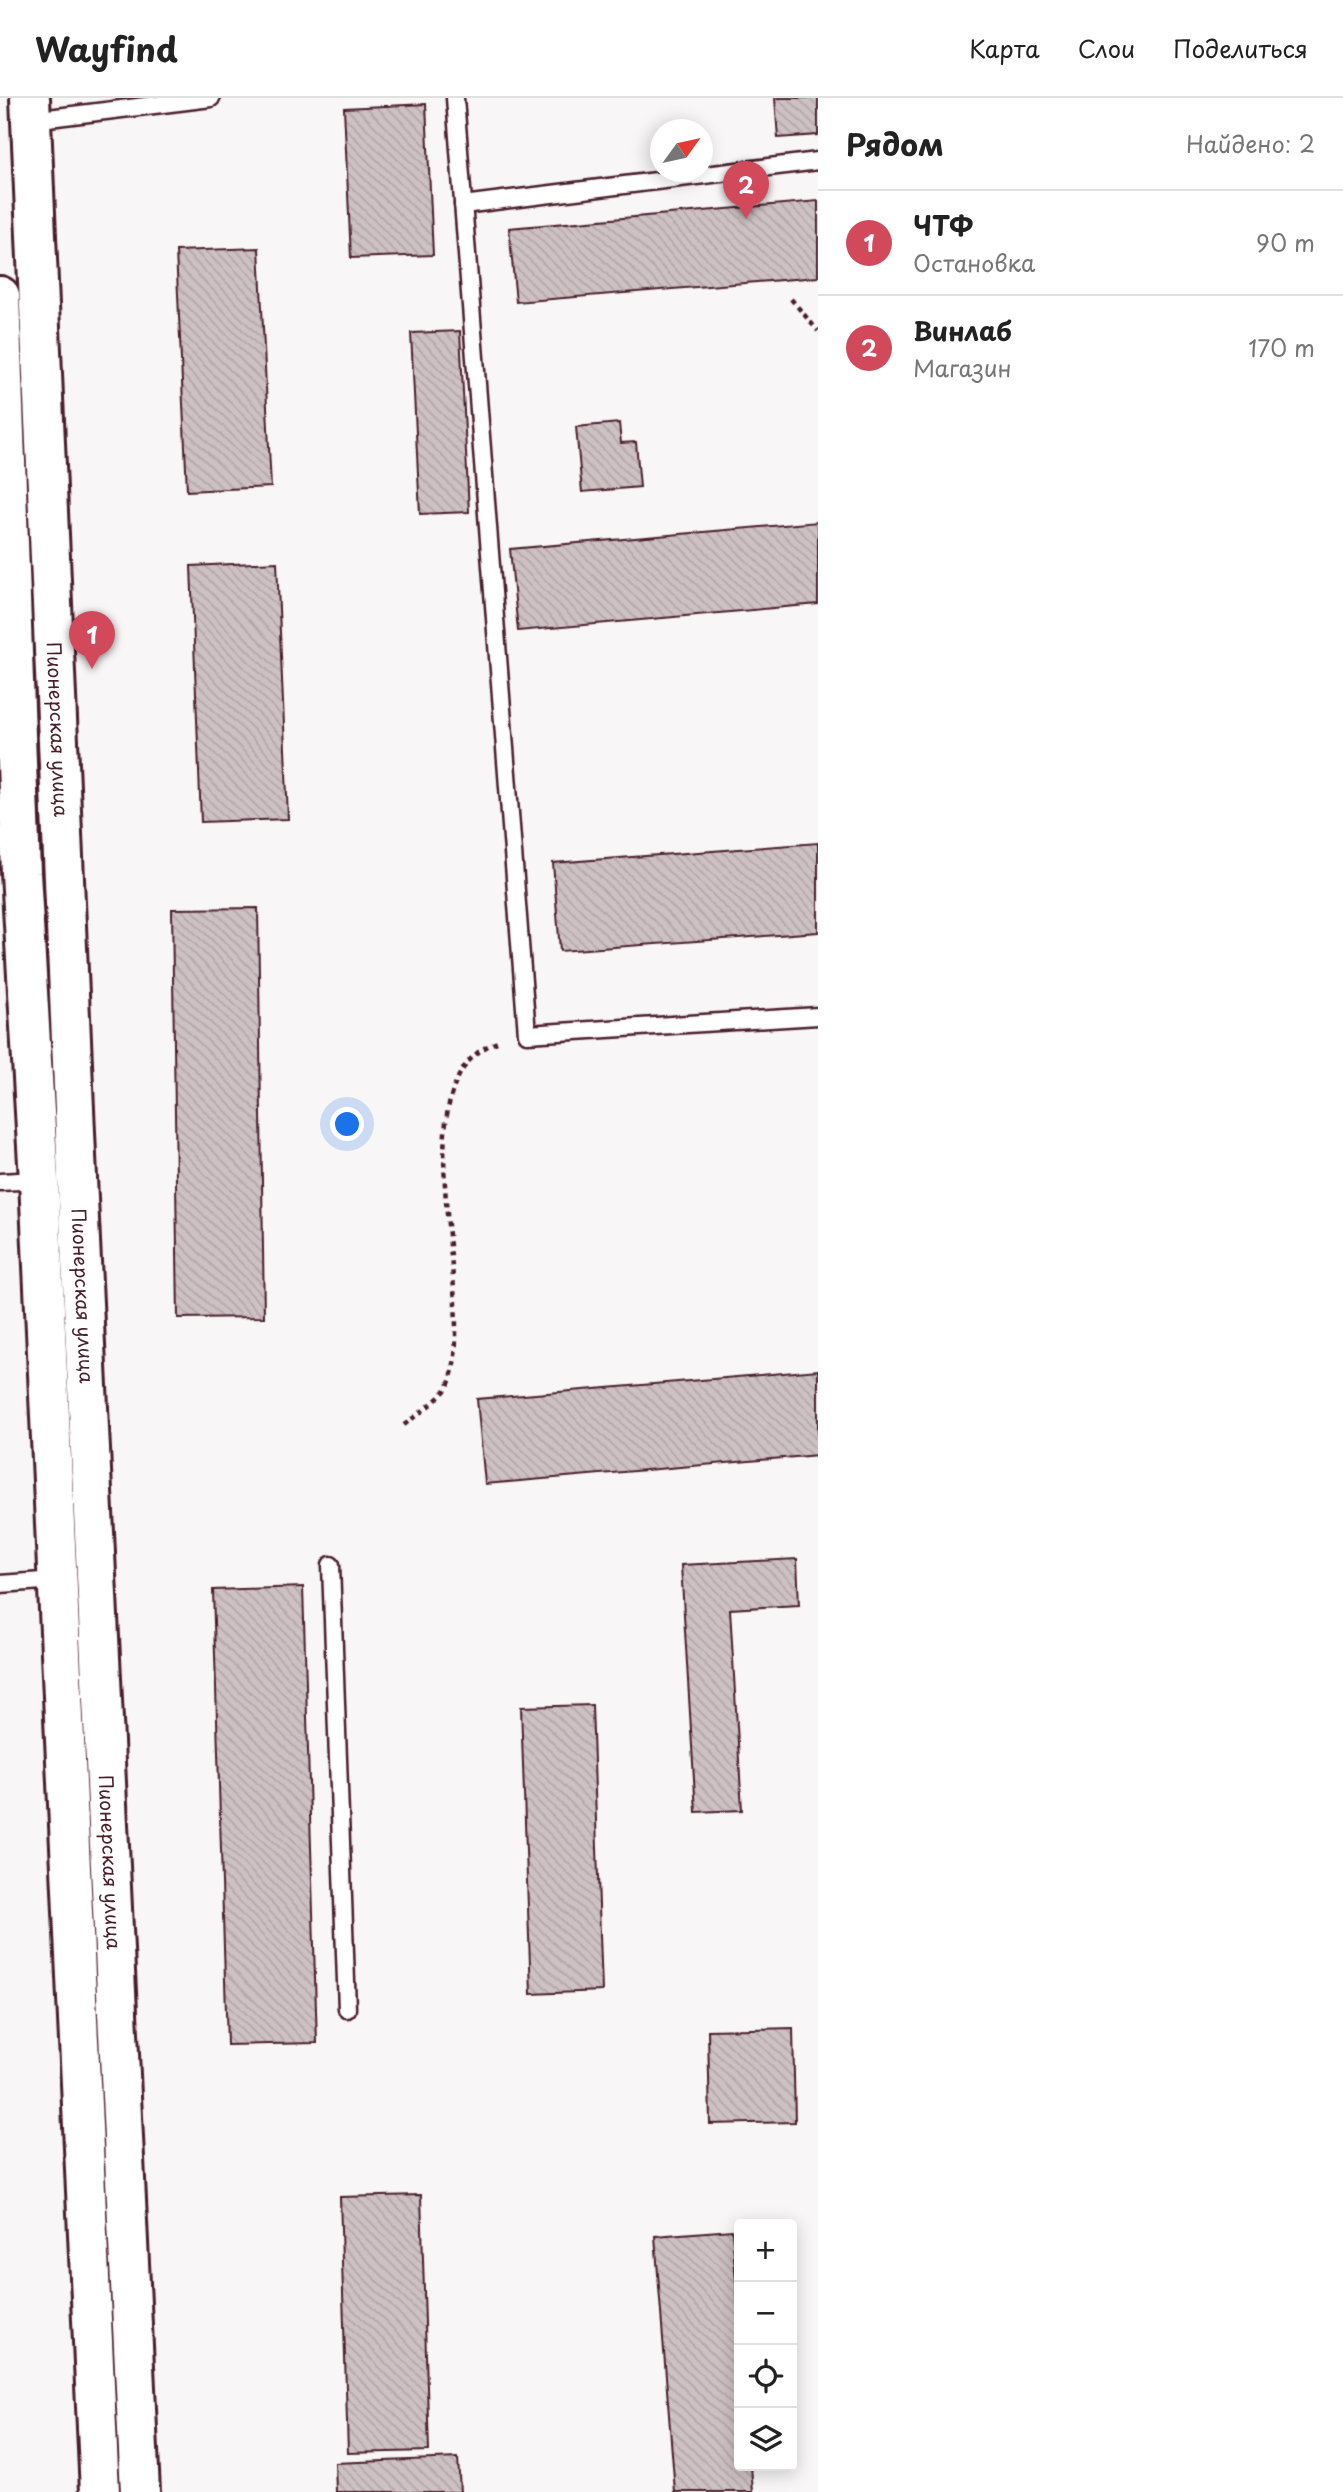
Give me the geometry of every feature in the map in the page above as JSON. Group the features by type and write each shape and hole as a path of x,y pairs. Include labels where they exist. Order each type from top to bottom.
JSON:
{"main road":[{"name":"Пионерская улица","path":"31,109 77,1178 140,2492"},
{"name":"Пионерская улица","path":"0,296 20,873 39,1180 87,2163 100,2492"},
{"path":"39,1180 77,1178"},
{"path":"57,1580 96,1580"}],"lane":[{"path":"31,109 211,98"},
{"path":"454,98 527,1034 818,1016"},
{"path":"463,205 818,160"},
{"path":"0,1182 39,1180"},
{"path":"331,1565 347,2009"},
{"path":"0,1584 57,1580"}],"path":[{"path":"791,299 818,331"},
{"path":"404,1425 447,1388 458,1331 446,1194 446,1107 459,1074 488,1045 527,1034"}],"building":[{"path":"775,98 818,98 818,135 778,138"},
{"path":"426,104 433,255 351,258 344,108"},
{"path":"818,201 818,277 516,302 509,228"},
{"path":"259,248 271,487 187,491 176,251"},
{"path":"460,331 469,512 420,514 411,333"},
{"path":"619,423 621,443 636,442 640,487 582,492 576,427"},
{"path":"818,522 818,604 518,631 510,549"},
{"path":"277,562 288,819 201,822 191,566"},
{"path":"818,843 818,932 560,951 553,863"},
{"path":"258,908 264,1317 178,1318 172,909"},
{"path":"818,1370 818,1455 485,1484 477,1399"},
{"path":"797,1559 799,1605 730,1609 742,1810 696,1812 681,1565"},
{"path":"303,1587 317,2043 227,2045 213,1590"},
{"path":"592,1705 602,1991 531,1994 521,1707"},
{"path":"793,2028 795,2122 710,2124 708,2030"},
{"path":"421,2195 429,2451 348,2453 340,2197"},
{"path":"732,2230 734,2471 751,2471 753,2492 675,2492 655,2236"},
{"path":"458,2458 460,2492 336,2492 335,2463"}],"place":[{"name":"Винлаб","path":"746,219"},
{"name":"ЧТФ","path":"92,669"}]}
